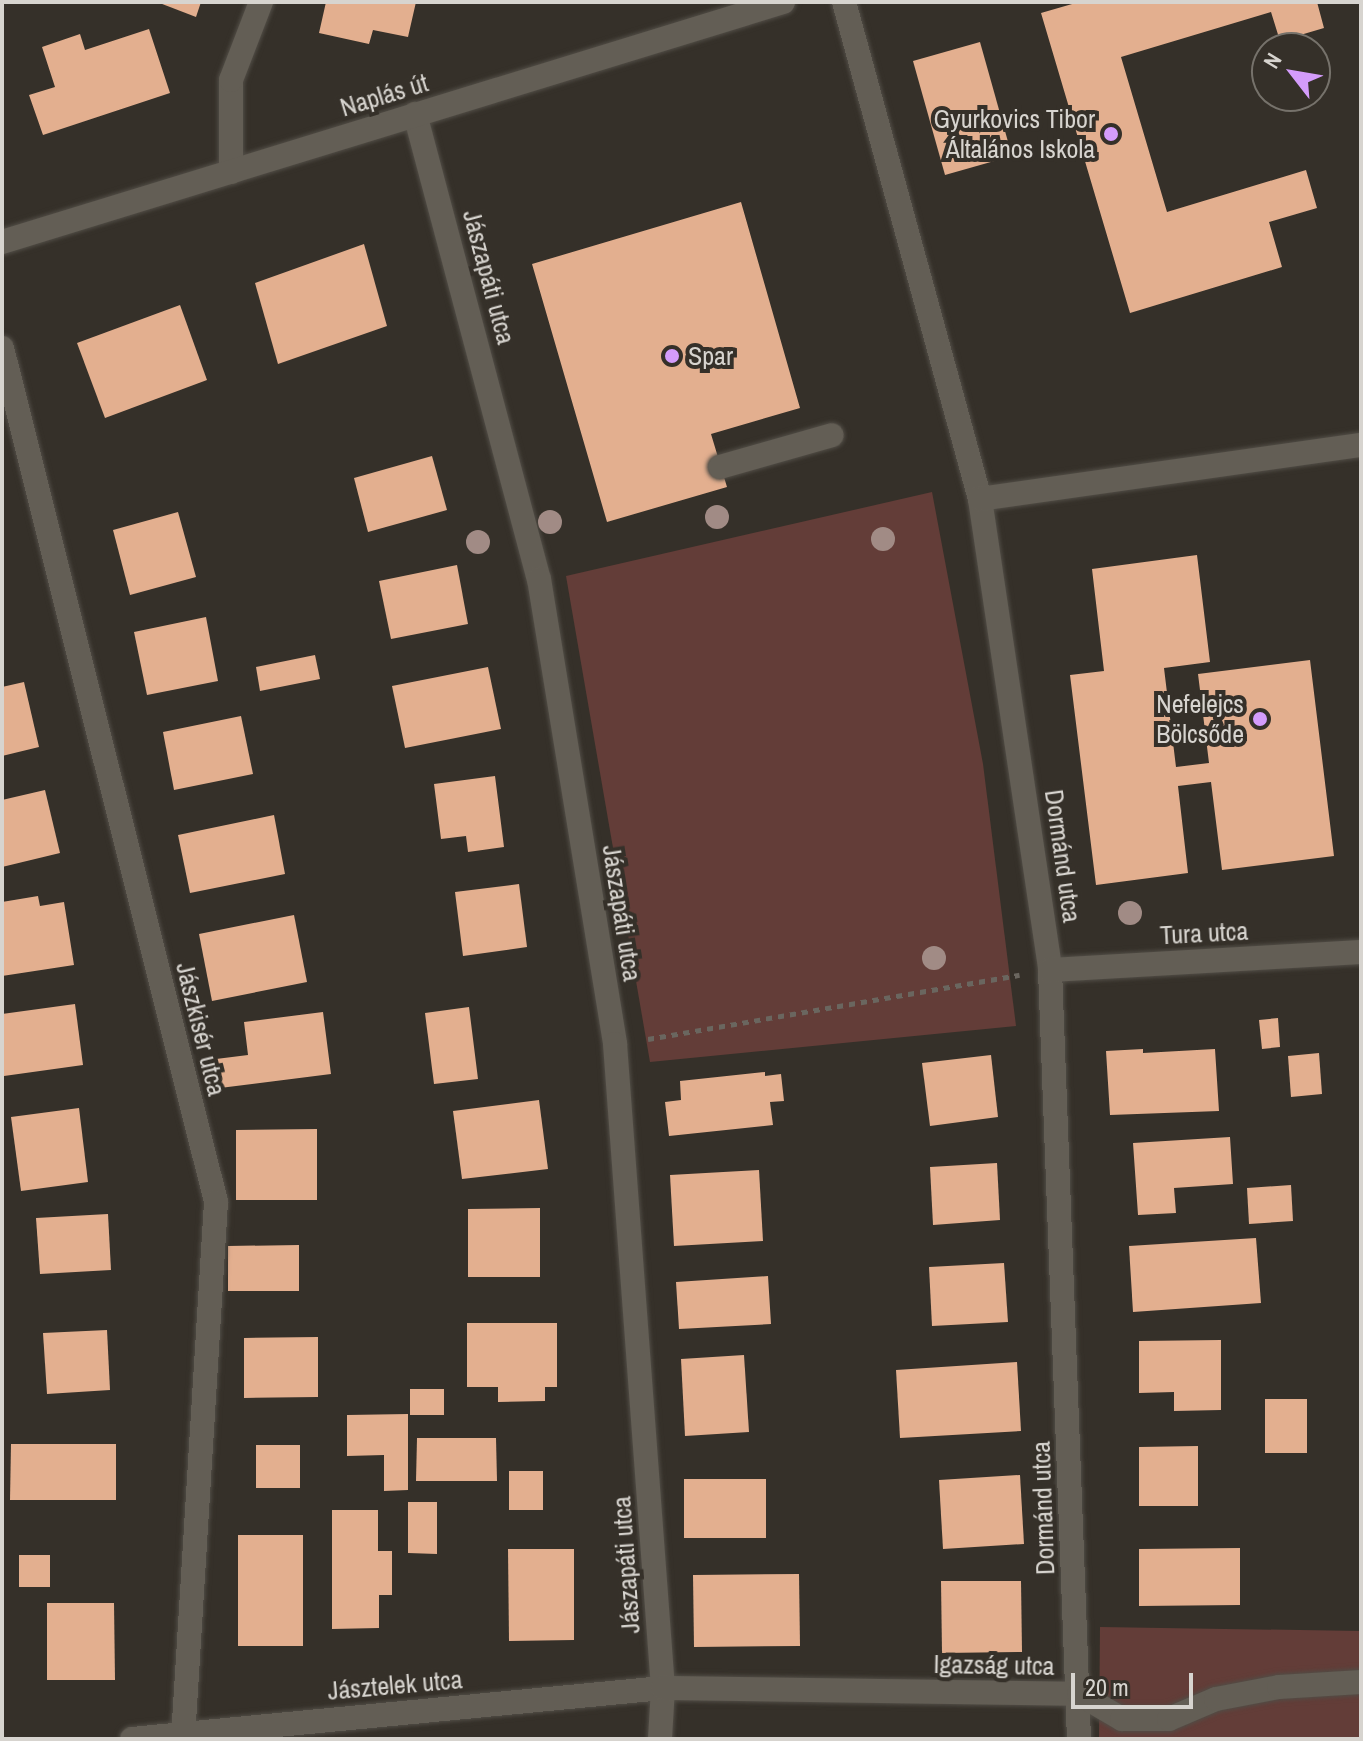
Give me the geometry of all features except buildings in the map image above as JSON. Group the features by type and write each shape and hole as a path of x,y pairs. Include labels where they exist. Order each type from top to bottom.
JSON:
{"street":[{"path":"231,172 231,80 261,2"},
{"name":"Naplás út","path":"2,242 415,114 721,13 783,2"},
{"name":"Dormánd utca","path":"844,2 980,499 1050,970 1079,1739"},
{"name":"Jászapáti utca","path":"415,114 539,579 615,1044 663,1688 660,1739"},
{"name":"Jászkisér utca","path":"2,348 216,1202 183,1736"},
{"path":"720,467 832,435"},
{"path":"980,499 1361,445"},
{"name":"Tura utca","path":"1050,970 1361,952"},
{"name":"Igazság utca","path":"663,1688 1079,1694 1122,1719 1169,1719 1216,1699 1263,1690 1361,1682"},
{"name":"Jásztelek utca","path":"132,1739 663,1688"}],"path":[{"path":"615,1044 1050,970"}],"shaded area":[{"path":"932,492 983,764 1016,1026 650,1062 566,576"},
{"path":"1100,1627 1361,1631 1361,1739 1099,1739"}],"place":[{"name":"Gyurkovics Tibor Általános Iskola","path":"1111,134"},
{"name":"Spar","path":"672,356"},
{"name":"Nefelejcs Bölcsőde","path":"1260,719"}]}
